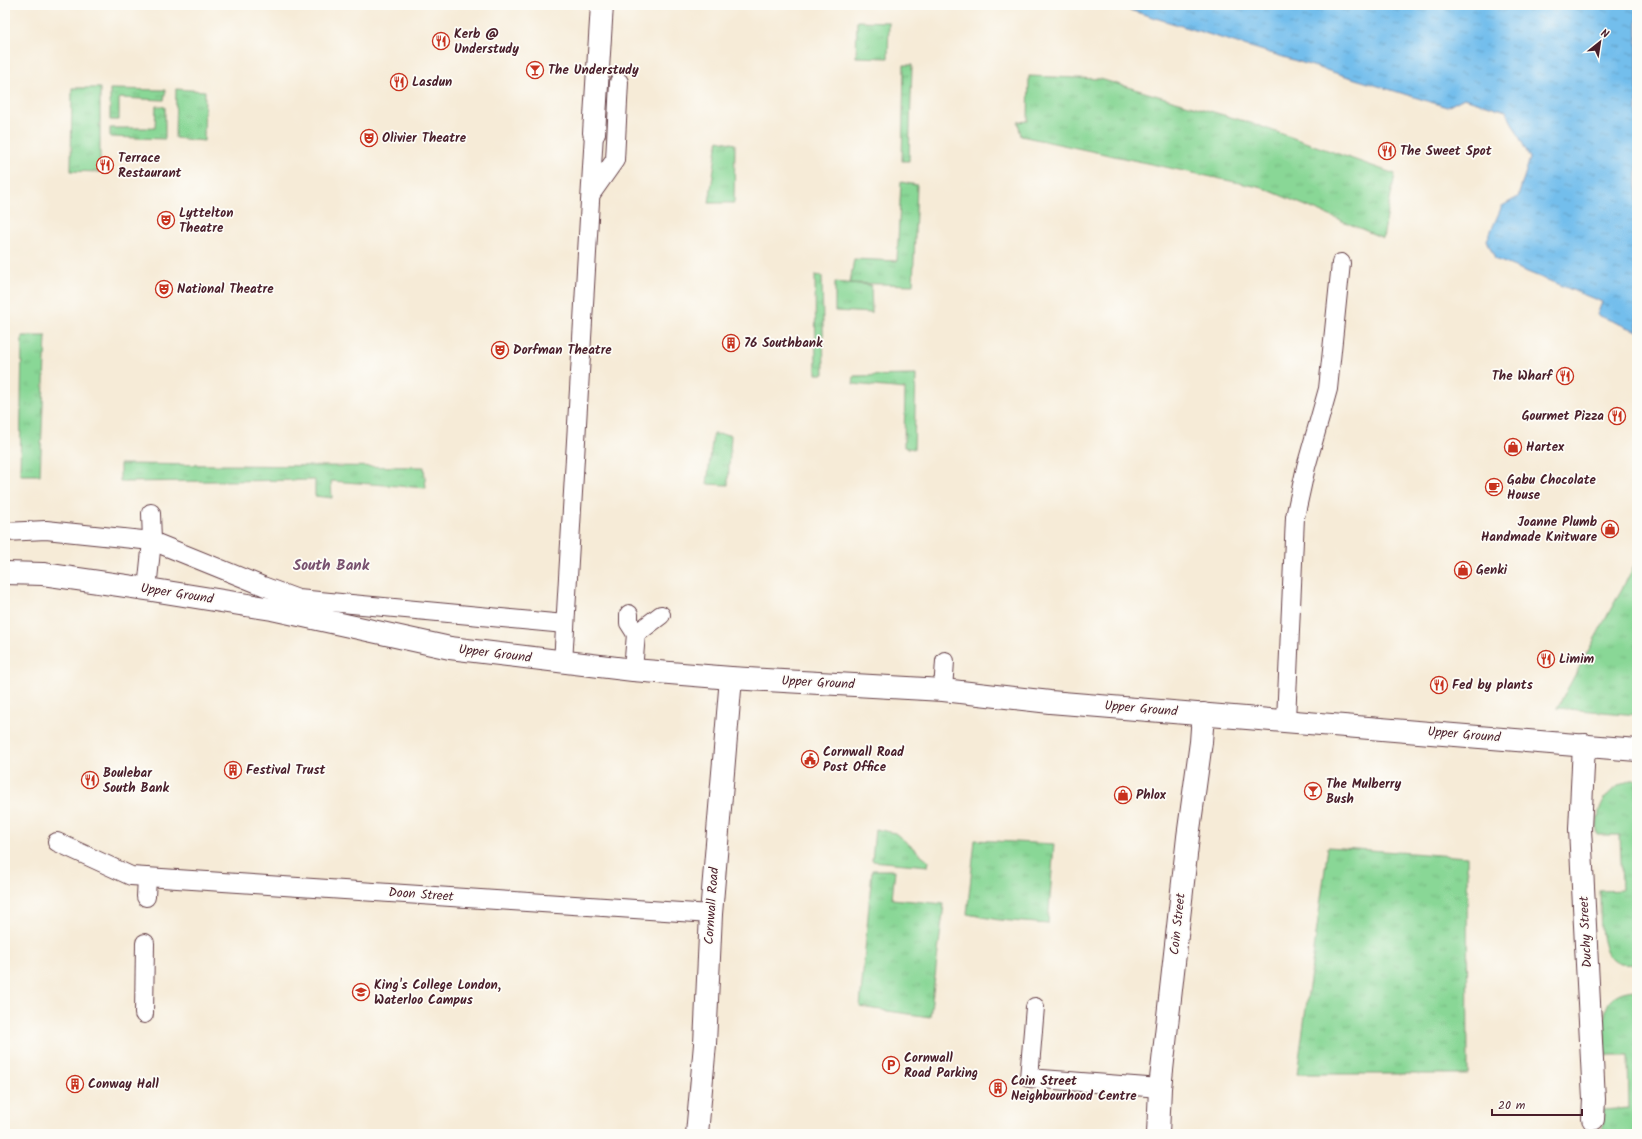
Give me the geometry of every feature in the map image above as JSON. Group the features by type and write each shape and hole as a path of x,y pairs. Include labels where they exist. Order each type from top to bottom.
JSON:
{"street":[{"path":"594,133 602,5"},
{"name":"Upper Ground","path":"5,573 43,574 272,609 450,648 633,670 731,678 943,690 1050,702 1286,720 1637,750"},
{"name":"Cornwall Road","path":"697,1134 705,1044 710,914 731,678"},
{"name":"Coin Street","path":"1158,1134 1160,1088 1188,837 1204,714"},
{"name":"Duchy Street","path":"1584,745 1580,829 1594,1100 1593,1119"}],"lane":[{"path":"591,194 615,160 619,82"},
{"path":"563,662 564,624 569,582 571,509 594,133"},
{"path":"1286,720 1295,517 1306,466 1328,389 1341,264"},
{"path":"147,589 152,541 152,513"},
{"path":"5,532 46,530 152,541 298,599 564,624"},
{"path":"629,614 629,623 636,634 633,670"},
{"path":"636,634 661,615"},
{"path":"943,690 945,662"},
{"path":"57,842 139,876 146,897"},
{"name":"Doon Street","path":"139,876 710,914"},
{"path":"144,1014 145,943"},
{"path":"1035,1007 1029,1078 1160,1088"}],"green space":[{"path":"857,21 889,22 888,58 856,57"},
{"path":"904,65 912,65 909,161 902,161"},
{"path":"1029,76 1100,79 1251,123 1395,174 1383,238 1263,188 1021,136 1018,122 1028,121"},
{"path":"72,88 100,88 100,172 71,171"},
{"path":"110,89 166,90 164,100 119,98 119,120 110,120"},
{"path":"176,89 205,91 204,141 175,138"},
{"path":"156,106 165,107 165,139 110,137 110,128 155,128"},
{"path":"718,140 735,144 734,203 709,203"},
{"path":"901,182 917,185 913,285 850,283 854,259 897,261"},
{"path":"815,275 822,276 824,374 816,374"},
{"path":"835,282 871,285 872,313 835,311"},
{"path":"22,336 46,336 40,475 20,475"},
{"path":"916,375 914,449 904,447 905,389 853,384 854,376"},
{"path":"713,434 731,435 728,485 707,484"},
{"path":"120,464 424,467 426,488 331,481 332,498 315,496 315,480 120,482"},
{"path":"1637,561 1637,715 1557,708"},
{"path":"1631,780 1637,780 1637,964 1621,964 1613,960 1607,953 1600,921 1600,891 1622,890 1620,835 1597,835 1597,825 1600,808 1608,794 1622,784"},
{"path":"875,829 895,833 929,861 928,866 872,861"},
{"path":"975,840 1054,844 1048,924 999,920 967,914"},
{"path":"1328,847 1467,857 1468,1074 1297,1074"},
{"path":"872,870 895,870 892,899 944,904 930,1017 860,1007"},
{"path":"1637,990 1637,1134 1603,1134 1603,1110 1629,1108 1628,1055 1606,1055 1604,1022 1605,1012 1608,1003 1614,996 1624,992"}],"water":[{"path":"1113,5 1637,5 1637,331 1597,315 1602,302 1495,259 1487,240 1502,206 1518,197 1530,158 1506,111 1464,98 1447,107"}],"place":[{"name":"Kerb @ Understudy","path":"441,41"},
{"name":"The Understudy","path":"535,70"},
{"name":"Lasdun","path":"399,82"},
{"name":"Olivier Theatre","path":"369,138"},
{"name":"The Sweet Spot","path":"1387,151"},
{"name":"Terrace Restaurant","path":"105,165"},
{"name":"Lyttelton Theatre","path":"166,220"},
{"name":"National Theatre","path":"164,289"},
{"name":"76 Southbank","path":"731,343"},
{"name":"Dorfman Theatre","path":"500,350"},
{"name":"The Wharf","path":"1565,376"},
{"name":"Gourmet Pizza","path":"1617,416"},
{"name":"Hartex","path":"1513,447"},
{"name":"Gabu Chocolate House","path":"1494,487"},
{"name":"Joanne Plumb Handmade Knitware","path":"1610,529"},
{"name":"Genki","path":"1463,570"},
{"name":"Limim","path":"1546,659"},
{"name":"Fed by plants","path":"1439,685"},
{"name":"Cornwall Road Post Office","path":"810,759"},
{"name":"Festival Trust","path":"233,770"},
{"name":"Boulebar South Bank","path":"90,780"},
{"name":"The Mulberry Bush","path":"1313,791"},
{"name":"Phlox","path":"1123,795"},
{"name":"King's College London, Waterloo Campus","path":"361,992"},
{"name":"Cornwall Road Parking","path":"891,1065"},
{"name":"Conway Hall","path":"75,1084"},
{"name":"Coin Street Neighbourhood Centre","path":"998,1088"}],"district":[{"name":"South Bank","path":"331,566"}]}
